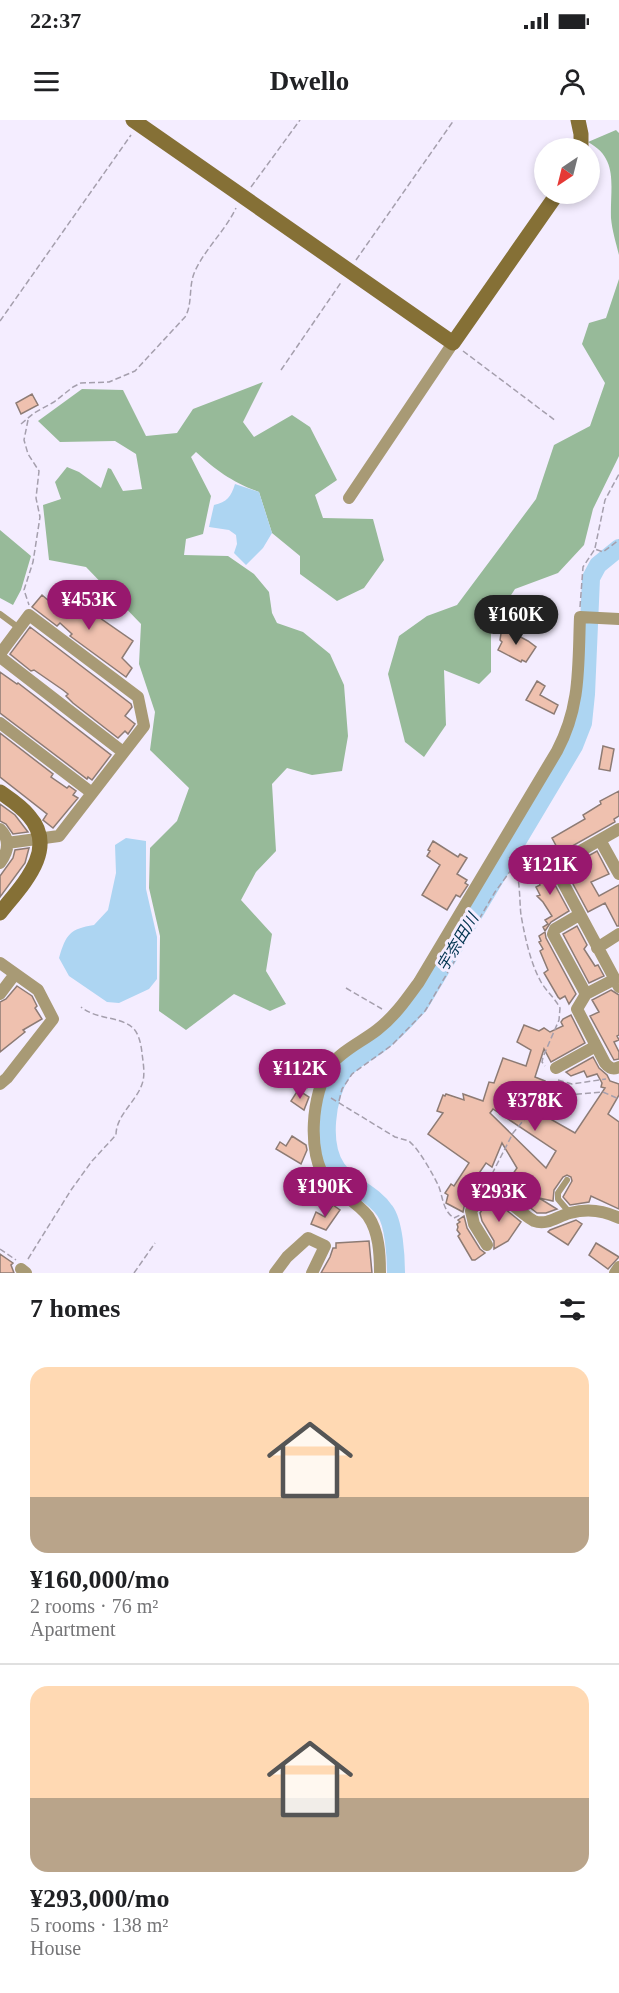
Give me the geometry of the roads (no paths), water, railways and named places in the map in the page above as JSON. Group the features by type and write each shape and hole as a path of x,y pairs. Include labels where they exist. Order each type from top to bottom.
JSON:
{"street":[{"path":"578,120 581,138"},
{"path":"136,122 453,343"},
{"path":"349,498 550,204"},
{"path":"7,843 60,836 144,726 138,698 29,615 0,656 123,752"},
{"path":"380,1273 378,1242 368,1216 332,1186 324,1177 316,1159 314,1134 319,1095 330,1066 392,1017 419,982 565,737 573,713 586,617 619,619"},
{"path":"0,723 92,793"},
{"path":"0,792 30,817 36,826 40,840 36,866 0,913"},
{"path":"0,829 7,843 5,856 0,863"},
{"path":"619,829 554,866 617,983 586,994 577,1009 608,1067 614,1069 619,1067"},
{"path":"600,840 619,874"},
{"path":"579,915 555,929 553,934 586,994"},
{"path":"597,948 619,934"},
{"path":"0,963 38,990 53,1018 0,1084"},
{"path":"0,994 15,974"},
{"path":"552,1071 596,1046"},
{"path":"487,1245 474,1224 471,1211 488,1184 534,1221 547,1222 569,1213 598,1210 619,1218"},
{"path":"275,1273 287,1257 308,1238 325,1246 312,1273"},
{"path":"615,1273 619,1267"}],"lane":[{"path":"0,614 19,628"},
{"path":"567,1180 558,1193 558,1199 569,1213"}],"water":[{"path":"235,484 259,492 272,533 263,548 246,565 234,553 237,544 236,535 229,530 209,527 214,505 228,498"},
{"path":"126,838 146,841 146,889 157,937 157,979 149,989 119,1003 107,1002 69,976 59,958 70,934 79,928 94,925 108,910 116,873 115,845"}],"waterway":[{"name":"宇奈田川","path":"396,1273 395,1250 388,1216 380,1204 342,1175 332,1159 327,1134 332,1095 345,1069 389,1036 420,1004 574,746 583,723 586,694 591,578 598,565 619,548"}]}
